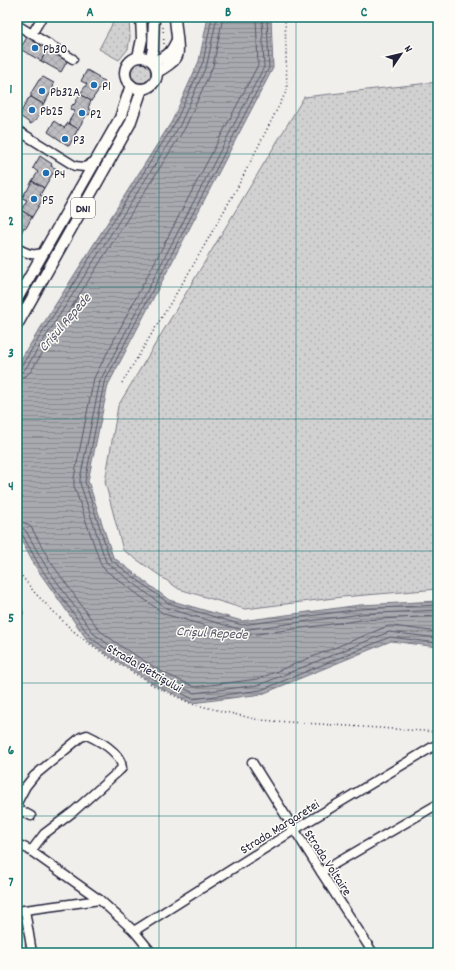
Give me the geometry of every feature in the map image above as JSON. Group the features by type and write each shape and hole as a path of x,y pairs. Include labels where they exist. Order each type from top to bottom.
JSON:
{"main road":[{"path":"138,57 142,39 141,17"},
{"path":"151,61 154,17"},
{"path":"142,89 131,85 126,76 125,71 127,66 133,59 144,57 151,61 156,67 157,72 166,67 178,56 175,17"},
{"path":"151,61 167,56 177,40"},
{"path":"153,49 158,53 169,52"},
{"name":"DN1","path":"17,325 130,124 142,89 151,85 157,72"},
{"name":"DN1","path":"17,299 120,118 131,85"}],"street":[{"path":"32,34 42,17"},
{"path":"17,25 73,59"},
{"path":"17,130 75,166 80,172 83,183"},
{"path":"75,166 85,167 96,160"},
{"path":"20,249 33,255 38,255 44,252"},
{"path":"20,249 30,259 35,268"},
{"path":"31,816 20,810 17,803 26,786 34,776 81,737 87,735 109,748 117,755 122,764 122,768 74,812 44,834 31,851"},
{"name":"Strada Margaretei","path":"134,931 294,830 427,750 438,745"},
{"name":"Strada Voltaire","path":"252,762 373,953"},
{"path":"321,872 438,804"},
{"path":"17,844 31,851 100,900 134,931 152,953"},
{"path":"32,953 21,911 100,900"}],"path":[{"path":"122,383 233,196 287,90 285,17"},
{"path":"163,24 169,52"},
{"name":"Strada Pietrișului","path":"17,570 35,593 71,629 87,642 156,687 192,704 259,720 438,732"}],"shaded area":[{"path":"116,17 124,17 129,20 130,37 128,49 119,60 99,49"},
{"path":"141,63 148,66 151,73 148,80 141,83 134,80 131,73 134,66"},
{"path":"438,82 438,589 342,597 245,609 179,589 123,550 105,482 118,406 304,97"}],"water":[{"name":"Crișul Repede","path":"208,17 271,17 273,68 108,385 88,481 113,557 169,600 242,621 360,605 438,601 438,647 391,641 262,694 192,703 157,686 88,641 37,569 17,533 17,368 19,362 172,121 199,61"}],"building":[{"name":"Pb30","path":"29,34 49,46 41,61 20,49"},
{"path":"49,46 69,58 61,72 41,61"},
{"name":"P1","path":"87,70 105,81 91,101 80,94 87,84 81,81"},
{"name":"Pb32A","path":"43,77 54,83 53,88 43,104 31,97 31,93 39,80"},
{"name":"P2","path":"80,94 91,101 88,108 92,111 89,115 87,114 78,129 68,123 75,111 70,109"},
{"name":"Pb25","path":"31,97 43,104 43,108 36,120 31,124 20,116 28,99"},
{"name":"P3","path":"54,121 64,128 68,123 78,129 69,146 48,132"},
{"name":"P4","path":"40,156 52,164 51,166 57,169 44,188 32,181 38,172 33,168"},
{"name":"P5","path":"32,181 44,188 40,195 45,197 32,217 21,210 27,200 22,198"},
{"path":"21,210 32,217 26,228 24,227 21,233 17,231 17,215"},
{"path":"17,606 22,609 23,613 21,618 17,620"}],"place":[{"name":"Pb30","path":"35,48"},
{"name":"P1","path":"94,85"},
{"name":"Pb32A","path":"42,91"},
{"name":"Pb25","path":"32,110"},
{"name":"P2","path":"82,113"},
{"name":"P3","path":"65,139"},
{"name":"P4","path":"46,173"},
{"name":"P5","path":"34,199"}]}
